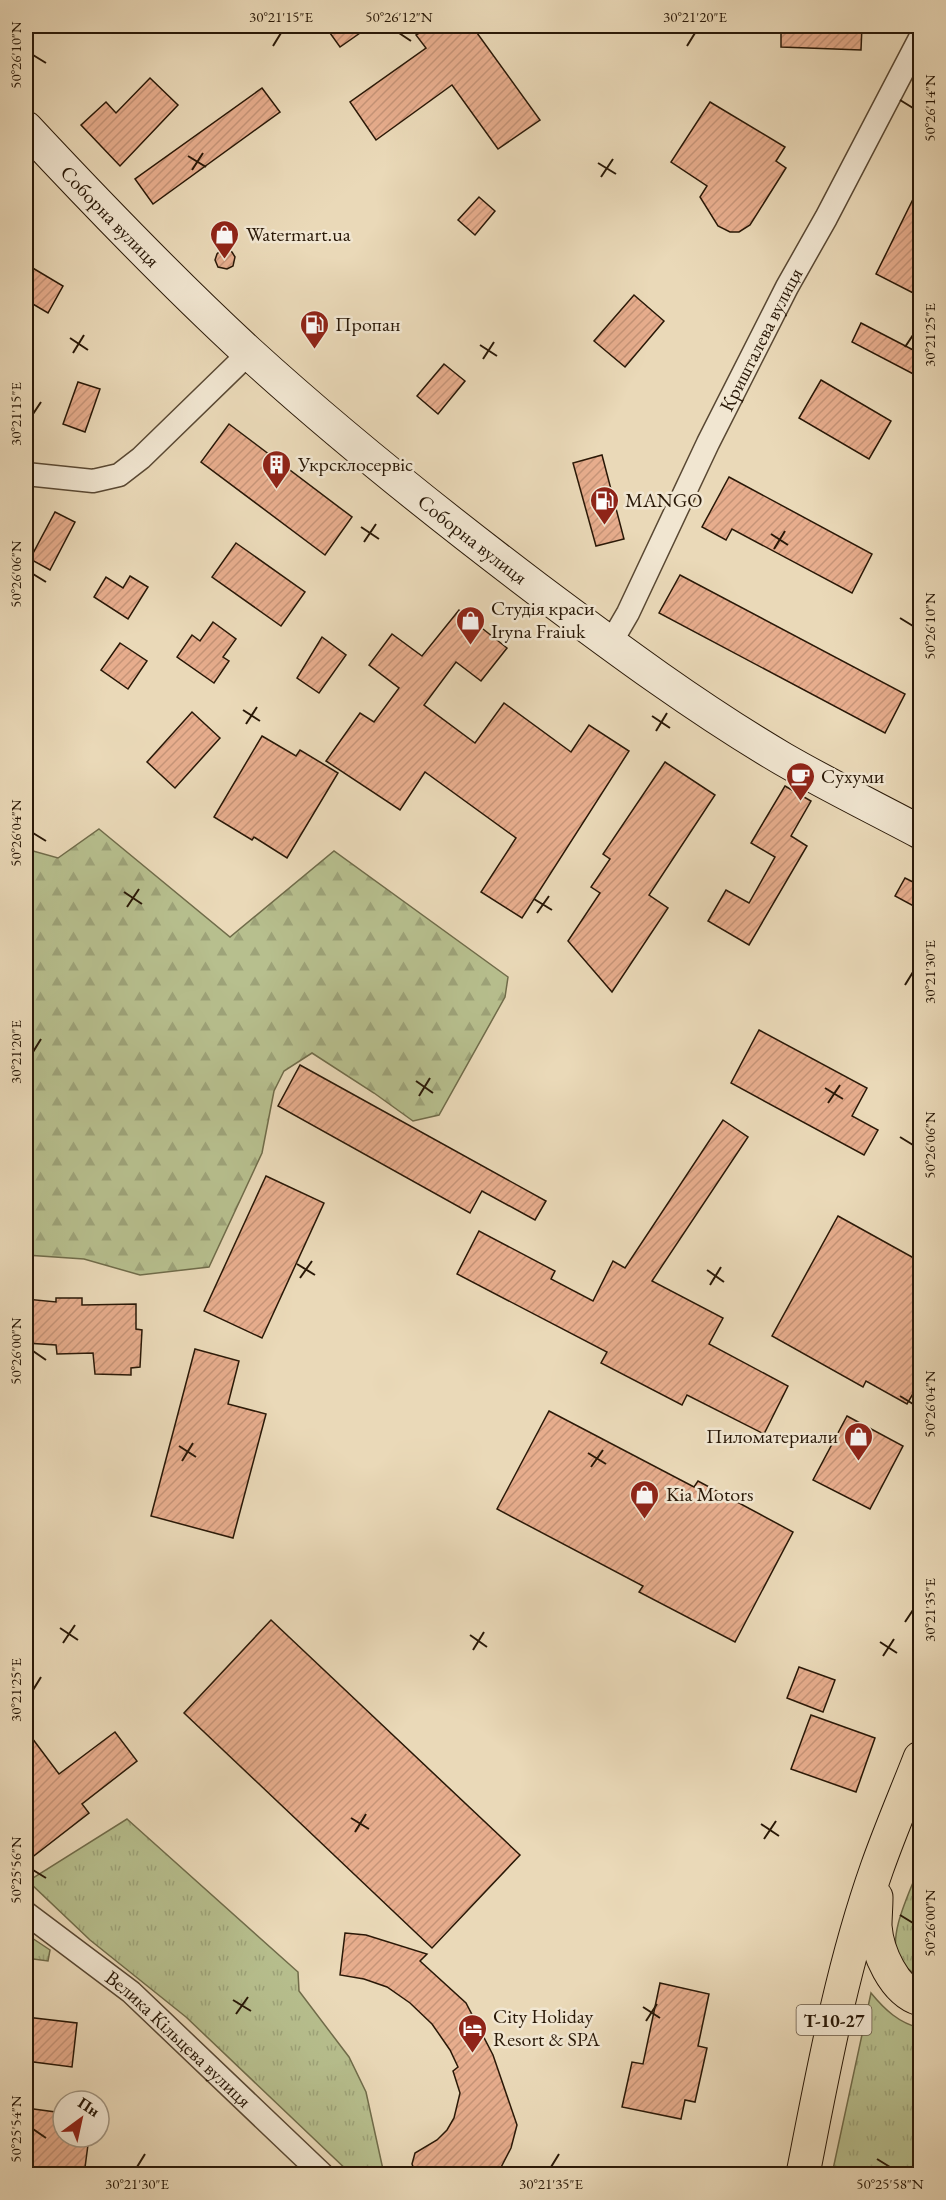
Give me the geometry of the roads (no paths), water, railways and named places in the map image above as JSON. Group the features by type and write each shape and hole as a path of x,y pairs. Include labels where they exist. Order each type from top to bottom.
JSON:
{"highway":[{"name":"Т-10-27","path":"803,2175 832,2029 854,1942 877,1869 921,1758"},
{"path":"877,1869 875,1928 880,1947 890,1971 902,1988 913,1997 921,1999"}],"main road":[{"name":"Соборна вулиця","path":"26,128 249,353 423,502 610,644 736,729 785,760 921,832"}],"street":[{"name":"Кришталева вулиця","path":"610,644 628,613 708,443 787,287 921,38"},
{"path":"26,474 93,481 119,475 141,458 249,353"},
{"name":"Велика Кільцева вулиця","path":"26,1913 131,1992 322,2175"}],"place":[{"name":"Watermart.ua","path":"225,260"},
{"name":"Пропан","path":"314,350"},
{"name":"Укрсклосервіс","path":"277,490"},
{"name":"MANGO","path":"604,526"},
{"name":"Студія краси Iryna Fraiuk","path":"470,646"},
{"name":"Сухуми","path":"800,802"},
{"name":"Пиломатериали","path":"859,1462"},
{"name":"Kia Motors","path":"645,1520"},
{"name":"City Holiday Resort & SPA","path":"472,2054"}]}
